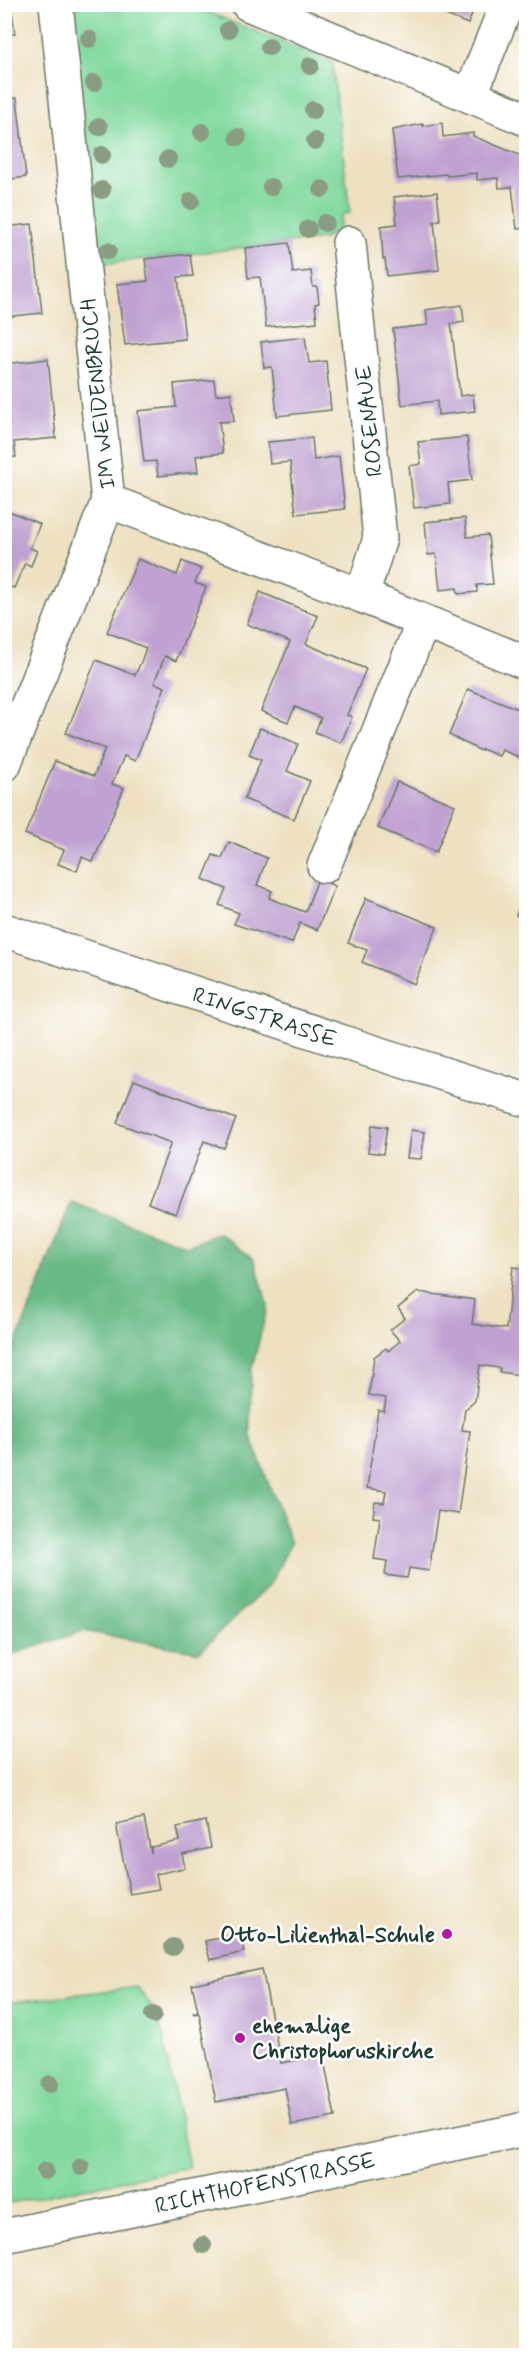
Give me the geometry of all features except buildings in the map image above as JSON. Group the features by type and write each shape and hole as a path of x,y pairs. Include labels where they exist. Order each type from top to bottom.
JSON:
{"street":[{"name":"IM WEIDENBRUCH","path":"4,765 108,501 56,4"},
{"path":"248,4 526,119"},
{"path":"470,96 507,4"},
{"name":"ROSENAUE","path":"349,243 380,538 362,596"},
{"path":"108,501 362,596 526,663"},
{"path":"324,866 423,622"},
{"name":"RINGSTRASSE","path":"4,930 526,1100"},
{"name":"RICHTHOFENSTRASSE","path":"4,2236 526,2129"}],"green space":[{"path":"78,5 190,5 332,62 350,213 342,214 338,230 323,239 100,264 73,16"},
{"path":"71,1202 187,1246 219,1233 254,1259 268,1305 251,1372 250,1434 291,1543 270,1584 199,1652 83,1631 5,1657 5,1372"},
{"path":"137,1987 154,2010 163,2036 189,2167 5,2204 5,2003"}],"place":[{"name":"Otto-Lilienthal-Schule","path":"447,1934"},
{"name":"ehemalige Christophoruskirche","path":"240,2038"}]}
